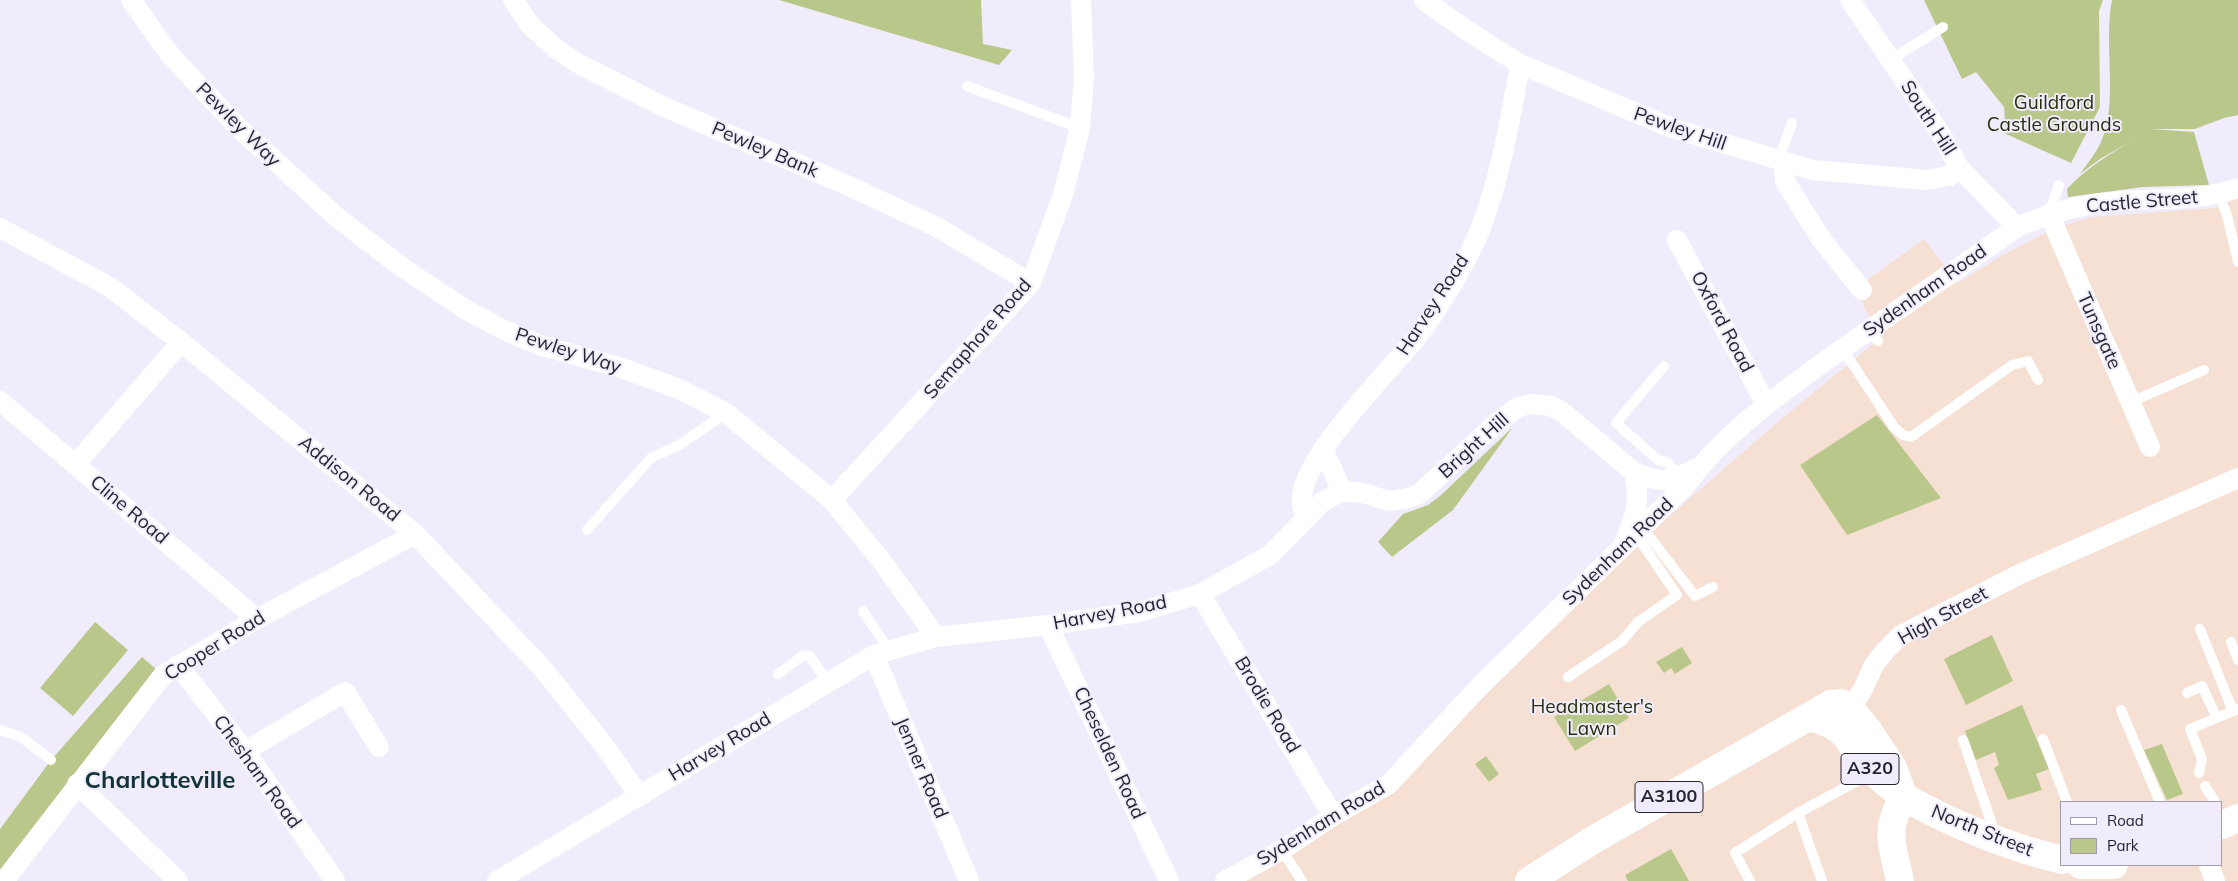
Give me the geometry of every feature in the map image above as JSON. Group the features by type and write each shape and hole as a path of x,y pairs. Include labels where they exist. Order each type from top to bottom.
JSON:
{"main road":[{"name":"A3100","path":"1529,881 1585,845 1830,704 1841,703 1850,708"},
{"name":"A320","path":"1850,708 1868,730 1894,768 1904,797 1891,826 1891,838 1900,881"},
{"name":"North Street","path":"1811,716 1832,725 1843,733 1873,772 1904,797 1943,818 1998,842 2060,859"}],"street":[{"name":"Pewley Way","path":"131,0 170,56 240,129 338,219 403,268 463,308 504,330 539,345 622,368 678,389 726,413 832,500 884,564 936,636"},
{"name":"Pewley Bank","path":"513,0 531,26 555,48 579,64 662,106 838,181 935,226 1031,283"},
{"name":"Semaphore Road","path":"832,500 1031,283 1063,194 1080,128 1084,77 1081,0"},
{"name":"Pewley Hill","path":"1424,0 1466,30 1520,64 1672,128 1813,170 1927,180 1949,176 1960,169"},
{"name":"South Hill","path":"1850,0 1942,136 1960,169 2017,227"},
{"name":"Harvey Road","path":"497,881 828,683 882,653 936,636 1048,625 1139,612 1200,594 1270,555 1306,517 1302,506 1302,493 1317,458 1323,449 1419,334 1462,267 1484,219 1510,125 1520,64"},
{"path":"1781,161 1785,182 1790,190 1821,239 1862,290"},
{"name":"Castle Street","path":"2017,227 2049,214 2100,203 2219,195 2238,188"},
{"name":"Tunsgate","path":"2049,214 2150,446"},
{"name":"Sydenham Road","path":"1225,881 1282,850 1334,816 1389,784 1481,685 1685,486 1699,467 1766,404 1842,348 1873,336 2017,227"},
{"name":"Addison Road","path":"0,228 110,287 181,342 415,534 543,669 600,739 640,796"},
{"name":"Oxford Road","path":"1677,240 1766,404"},
{"path":"75,465 181,342"},
{"name":"Cline Road","path":"0,402 257,619"},
{"name":"Bright Hill","path":"1342,491 1363,493 1389,501 1409,498 1418,494 1498,422 1518,408 1532,404 1551,406 1561,411 1634,472 1656,481 1668,481 1699,467"},
{"path":"1306,517 1322,502 1342,491 1323,449"},
{"path":"1622,548 1637,506 1638,487 1634,472"},
{"name":"High Street","path":"1850,708 1862,691 1874,665 1901,635 2020,574 2238,478"},
{"name":"Cooper Road","path":"4,881 163,675 257,619 415,534"},
{"name":"Brodie Road","path":"1200,594 1334,816"},
{"name":"Cheselden Road","path":"1048,625 1169,881"},
{"name":"Jenner Road","path":"882,653 969,881"},
{"name":"Chesham Road","path":"178,665 245,751 335,881"},
{"path":"245,751 345,692 379,746"},
{"path":"77,784 178,881"},
{"path":"2209,866 2215,881"}],"lane":[{"path":"1890,60 1943,27"},
{"path":"967,86 1080,128"},
{"path":"1781,161 1792,123"},
{"path":"2049,214 2059,185"},
{"path":"2219,195 2227,215 2238,262"},
{"path":"2227,215 2234,222 2238,230"},
{"path":"1842,348 1894,427 1903,435 1912,436 2012,365 2028,360 2038,380"},
{"path":"1664,366 1616,423 1658,460 1667,462 1679,477"},
{"path":"2131,402 2204,370"},
{"path":"587,530 651,458 679,445 726,413"},
{"path":"1639,530 1695,596 1713,587"},
{"path":"1568,677 1622,640 1638,622 1677,595 1639,530"},
{"path":"863,611 882,653"},
{"path":"2199,773 2202,759 2190,729 2236,710 2200,628"},
{"path":"2231,642 2238,660"},
{"path":"778,674 804,656 810,656 828,683"},
{"path":"2187,693 2202,686 2217,718"},
{"path":"2121,710 2160,801"},
{"path":"0,730 21,737 51,760"},
{"path":"2043,739 2067,801"},
{"path":"1963,740 1998,842"},
{"path":"1750,881 1735,853 1798,814 1873,772"},
{"path":"2205,786 2215,801"},
{"path":"1798,814 1822,881"},
{"path":"1282,850 1302,881"}],"shaded area":[{"path":"2238,198 2238,881 1245,881 1388,793 1621,558 1779,421 1879,339 1856,288 1924,239 1958,283 2001,256 2055,228 2091,217 2215,208"}],"green space":[{"path":"779,0 981,0 983,44 1012,50 999,65"},
{"name":"Guildford Castle Grounds","path":"1924,0 2103,0 2099,11 2100,107 2071,163 2006,134 2004,107 1976,72 1962,79"},
{"name":"Guildford Castle Grounds","path":"2112,0 2238,0 2238,115 2195,129 2151,129 2194,132 2209,185 2143,187 2068,197 2067,189 2082,174 2135,139 2100,159 2080,174 2099,146 2106,126 2110,91 2109,35"},
{"path":"1877,415 1941,498 1847,535 1800,465"},
{"path":"1513,427 1453,510 1392,557 1378,542 1403,514 1428,505 1440,496"},
{"path":"95,622 128,650 73,716 40,688"},
{"path":"1992,635 2013,681 1966,705 1944,659"},
{"path":"1682,647 1692,663 1675,674 1671,668 1664,673 1656,662"},
{"path":"142,657 163,675 0,881 0,829 51,760"},
{"name":"Headmaster's Lawn","path":"1609,684 1629,718 1575,751 1554,717"},
{"path":"2022,705 2049,769 2036,774 2042,790 2008,800 1994,768 1999,765 1995,752 1976,760 1965,731"},
{"path":"2162,744 2183,794 2167,800 2144,750"},
{"path":"1486,756 1499,774 1489,782 1475,764"},
{"path":"1671,849 1689,881 1628,881 1625,875"}],"district":[{"name":"Charlotteville","path":"160,781"}]}
